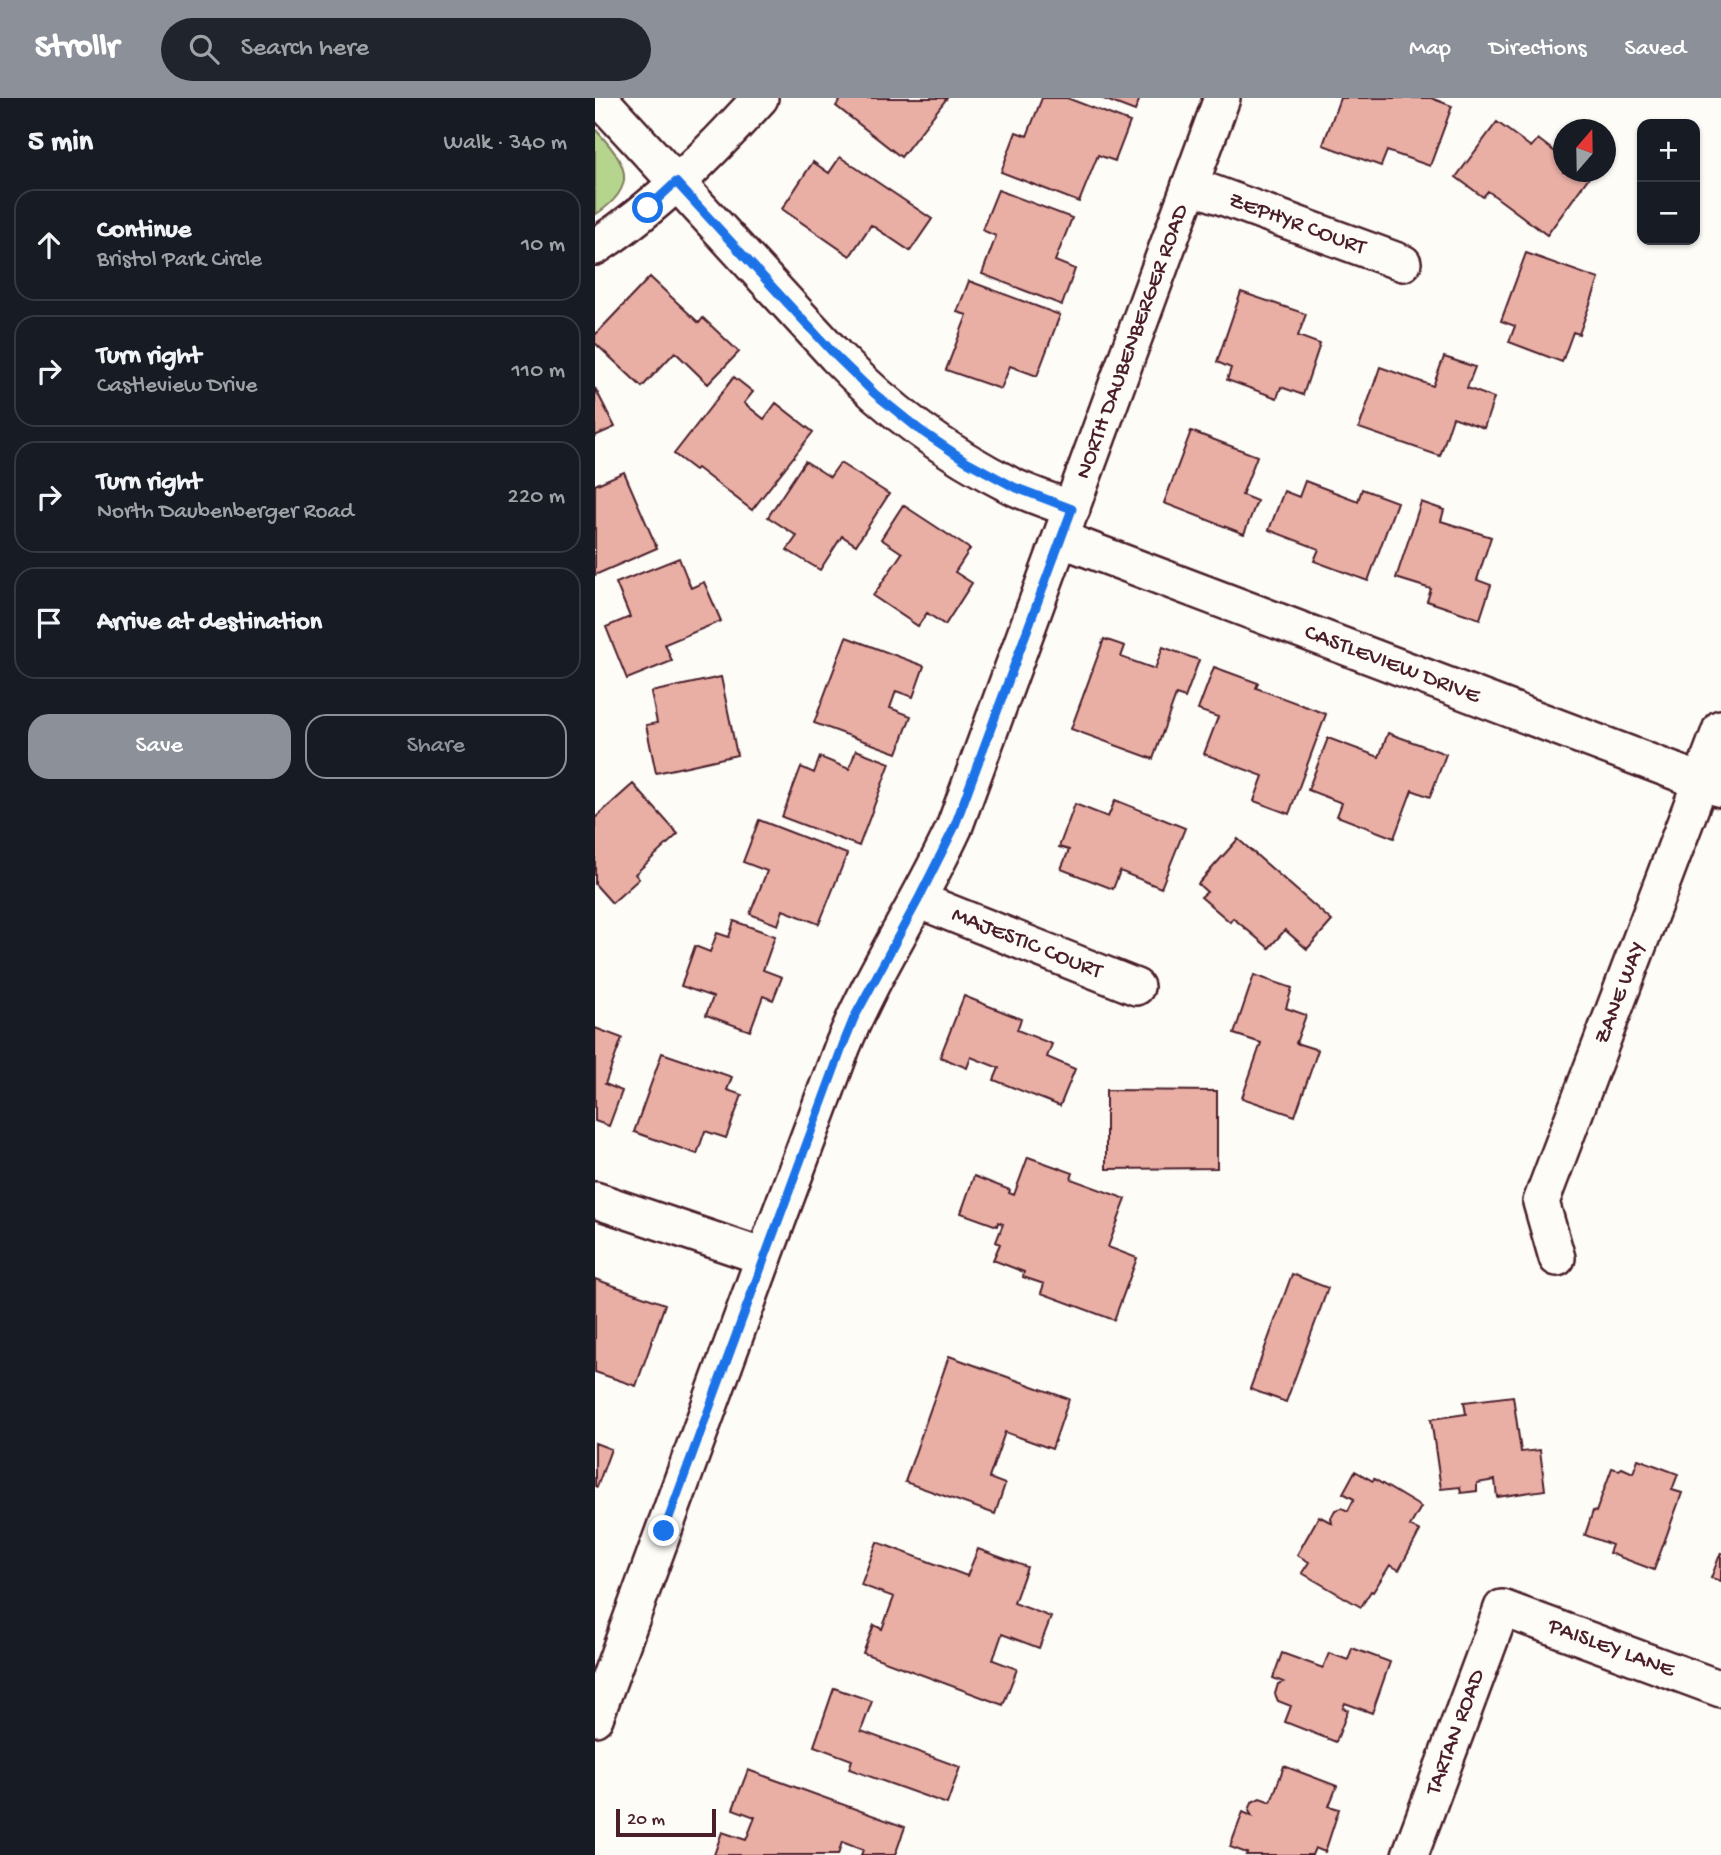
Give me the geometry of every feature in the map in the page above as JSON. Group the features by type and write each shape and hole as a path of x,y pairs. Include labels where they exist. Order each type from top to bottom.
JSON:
{"street":[{"name":"CASTLEVIEW DRIVE","path":"599,98 836,356 882,401 966,461 1014,487 1066,524 1711,785"},
{"path":"595,247 648,208 760,98"},
{"name":"NORTH DAUBENBERGER ROAD","path":"595,1718 854,1018 954,828 1223,98"},
{"name":"ZEPHYR COURT","path":"1190,185 1403,263"},
{"name":"ZANE WAY","path":"1557,1258 1541,1202 1711,785 1721,728"},
{"name":"MAJESTIC COURT","path":"918,900 1136,986"},
{"path":"595,1200 764,1257"},
{"name":"PAISLEY LANE","path":"1502,1608 1721,1689"},
{"name":"TARTAN ROAD","path":"1410,1855 1502,1608"}],"green space":[{"path":"595,129 615,153 624,174 619,194 595,215"}],"building":[{"path":"842,98 947,98 901,157 836,106"},
{"path":"1042,98 1067,98 1130,122 1115,161 1098,155 1079,202 1001,172 1016,132 1027,136"},
{"path":"1101,98 1140,98 1135,111"},
{"path":"1340,98 1431,98 1452,106 1430,166 1387,151 1381,166 1323,145"},
{"path":"1497,122 1531,147 1538,139 1553,150 1553,182 1585,182 1547,235 1488,191 1483,197 1456,177"},
{"path":"840,157 932,219 910,251 871,225 850,256 782,209 813,162 829,173"},
{"path":"998,190 1072,218 1055,261 1075,269 1062,305 982,274 996,236 982,230"},
{"path":"1526,253 1599,279 1579,334 1573,332 1562,362 1509,342 1515,326 1501,321"},
{"path":"650,277 699,323 703,318 739,352 708,384 675,352 642,387 595,343 595,335"},
{"path":"969,281 1060,315 1037,376 1010,366 1001,389 946,370 967,315 957,312"},
{"path":"1241,292 1306,314 1298,336 1320,344 1303,395 1281,387 1277,398 1227,380 1231,368 1217,362"},
{"path":"1444,357 1475,367 1467,388 1494,398 1484,428 1453,417 1440,456 1359,428 1380,367 1433,386"},
{"path":"734,377 753,392 744,403 764,419 776,403 813,432 752,510 674,454"},
{"path":"595,388 615,427 595,436"},
{"path":"1191,431 1257,456 1242,495 1257,501 1244,534 1164,503"},
{"path":"805,461 830,477 840,463 889,494 856,545 842,536 820,570 787,550 797,536 768,517"},
{"path":"624,472 657,548 595,575 595,485"},
{"path":"1305,481 1358,501 1362,489 1397,502 1368,581 1314,561 1319,549 1269,530 1284,491 1299,497"},
{"path":"1421,502 1444,510 1441,521 1491,537 1477,580 1491,585 1480,619 1427,601 1431,589 1396,578"},
{"path":"903,505 970,549 955,572 972,583 945,625 927,613 918,626 873,596 902,553 881,539"},
{"path":"679,558 691,588 704,582 721,621 665,644 672,661 627,679 606,627 630,617 616,583"},
{"path":"846,637 924,666 913,697 896,691 890,708 911,716 897,753 814,723"},
{"path":"1104,639 1125,646 1121,657 1155,669 1163,647 1199,660 1185,698 1176,695 1153,759 1071,729"},
{"path":"1214,667 1258,683 1256,688 1326,714 1289,814 1254,801 1263,776 1204,754 1218,717 1198,710"},
{"path":"721,677 737,755 656,773 646,725 657,723 651,692"},
{"path":"1388,733 1446,754 1430,797 1412,790 1394,838 1337,816 1342,803 1308,790 1328,738 1379,757"},
{"path":"856,750 890,763 859,846 782,817 801,767 814,773 820,757 849,769"},
{"path":"633,784 678,834 635,874 639,879 612,903 595,884 595,818"},
{"path":"1115,800 1185,828 1161,888 1120,871 1113,889 1061,869 1069,850 1059,847 1075,804 1108,817"},
{"path":"759,820 847,854 819,924 783,910 778,925 750,914 767,871 743,862"},
{"path":"1238,839 1332,921 1307,949 1285,930 1269,948 1233,918 1230,922 1201,897 1207,892 1198,884"},
{"path":"734,921 775,936 763,970 782,977 773,1000 763,996 750,1031 706,1015 713,997 681,986 695,946 710,952 717,933 729,937"},
{"path":"1254,975 1292,988 1286,1008 1306,1015 1296,1043 1318,1050 1295,1116 1242,1098 1261,1043 1234,1034"},
{"path":"964,996 1021,1019 1017,1030 1052,1044 1047,1057 1075,1069 1060,1106 994,1080 999,1068 971,1057 967,1068 940,1057"},
{"path":"595,1028 622,1038 605,1084 622,1091 609,1126 595,1121"},
{"path":"662,1053 732,1077 727,1090 742,1095 726,1138 705,1131 697,1154 634,1132"},
{"path":"1106,1090 1217,1091 1217,1168 1106,1169"},
{"path":"1028,1157 1073,1173 1071,1179 1126,1199 1108,1247 1137,1258 1114,1320 1041,1293 1044,1284 1023,1277 1024,1272 993,1260 1000,1244 996,1242 1003,1224 998,1222 997,1226 961,1213 974,1176 1010,1190 1009,1193 1014,1195"},
{"path":"1292,1274 1328,1288 1286,1402 1250,1389"},
{"path":"595,1279 665,1304 636,1386 595,1372"},
{"path":"949,1356 1069,1399 1052,1449 1005,1432 989,1478 1005,1484 995,1514 905,1482"},
{"path":"1513,1396 1521,1452 1540,1450 1545,1490 1497,1497 1495,1480 1477,1483 1477,1491 1461,1493 1460,1487 1441,1489 1431,1419 1466,1414 1464,1402"},
{"path":"595,1443 611,1449 597,1487 595,1486"},
{"path":"1638,1459 1678,1474 1672,1490 1682,1493 1654,1570 1609,1553 1612,1545 1585,1535 1612,1468 1622,1468 1633,1473"},
{"path":"1355,1471 1421,1507 1410,1526 1420,1531 1399,1570 1390,1565 1361,1607 1302,1573 1309,1562 1297,1555 1319,1516 1332,1523 1335,1510 1342,1508 1348,1511 1354,1499 1343,1493"},
{"path":"877,1542 967,1576 978,1549 1027,1567 1014,1603 1051,1617 1039,1648 1002,1634 993,1660 1017,1669 1003,1705 863,1653 874,1625 882,1629 894,1597 861,1585"},
{"path":"1721,1552 1721,1581 1711,1578"},
{"path":"1352,1648 1390,1662 1372,1713 1345,1703 1343,1708 1348,1710 1336,1742 1285,1722 1291,1706 1278,1701 1275,1694 1278,1684 1283,1682 1273,1678 1282,1653 1323,1668 1329,1653 1348,1660"},
{"path":"834,1688 872,1701 861,1731 960,1767 947,1804 849,1769 852,1760 814,1746"},
{"path":"1284,1766 1337,1786 1329,1806 1339,1809 1325,1852 1315,1848 1312,1855 1246,1855 1247,1853 1230,1847 1243,1812 1252,1816 1249,1811 1252,1802 1260,1798 1271,1802"},
{"path":"748,1770 905,1827 895,1855 861,1855 863,1850 842,1842 838,1855 714,1855 722,1832 746,1840 755,1817 733,1809"}],"route":[{"path":"648,208 676,182 855,376 898,413 966,461 1014,487 1072,509 954,828 854,1018 843,1045 664,1531"}]}
